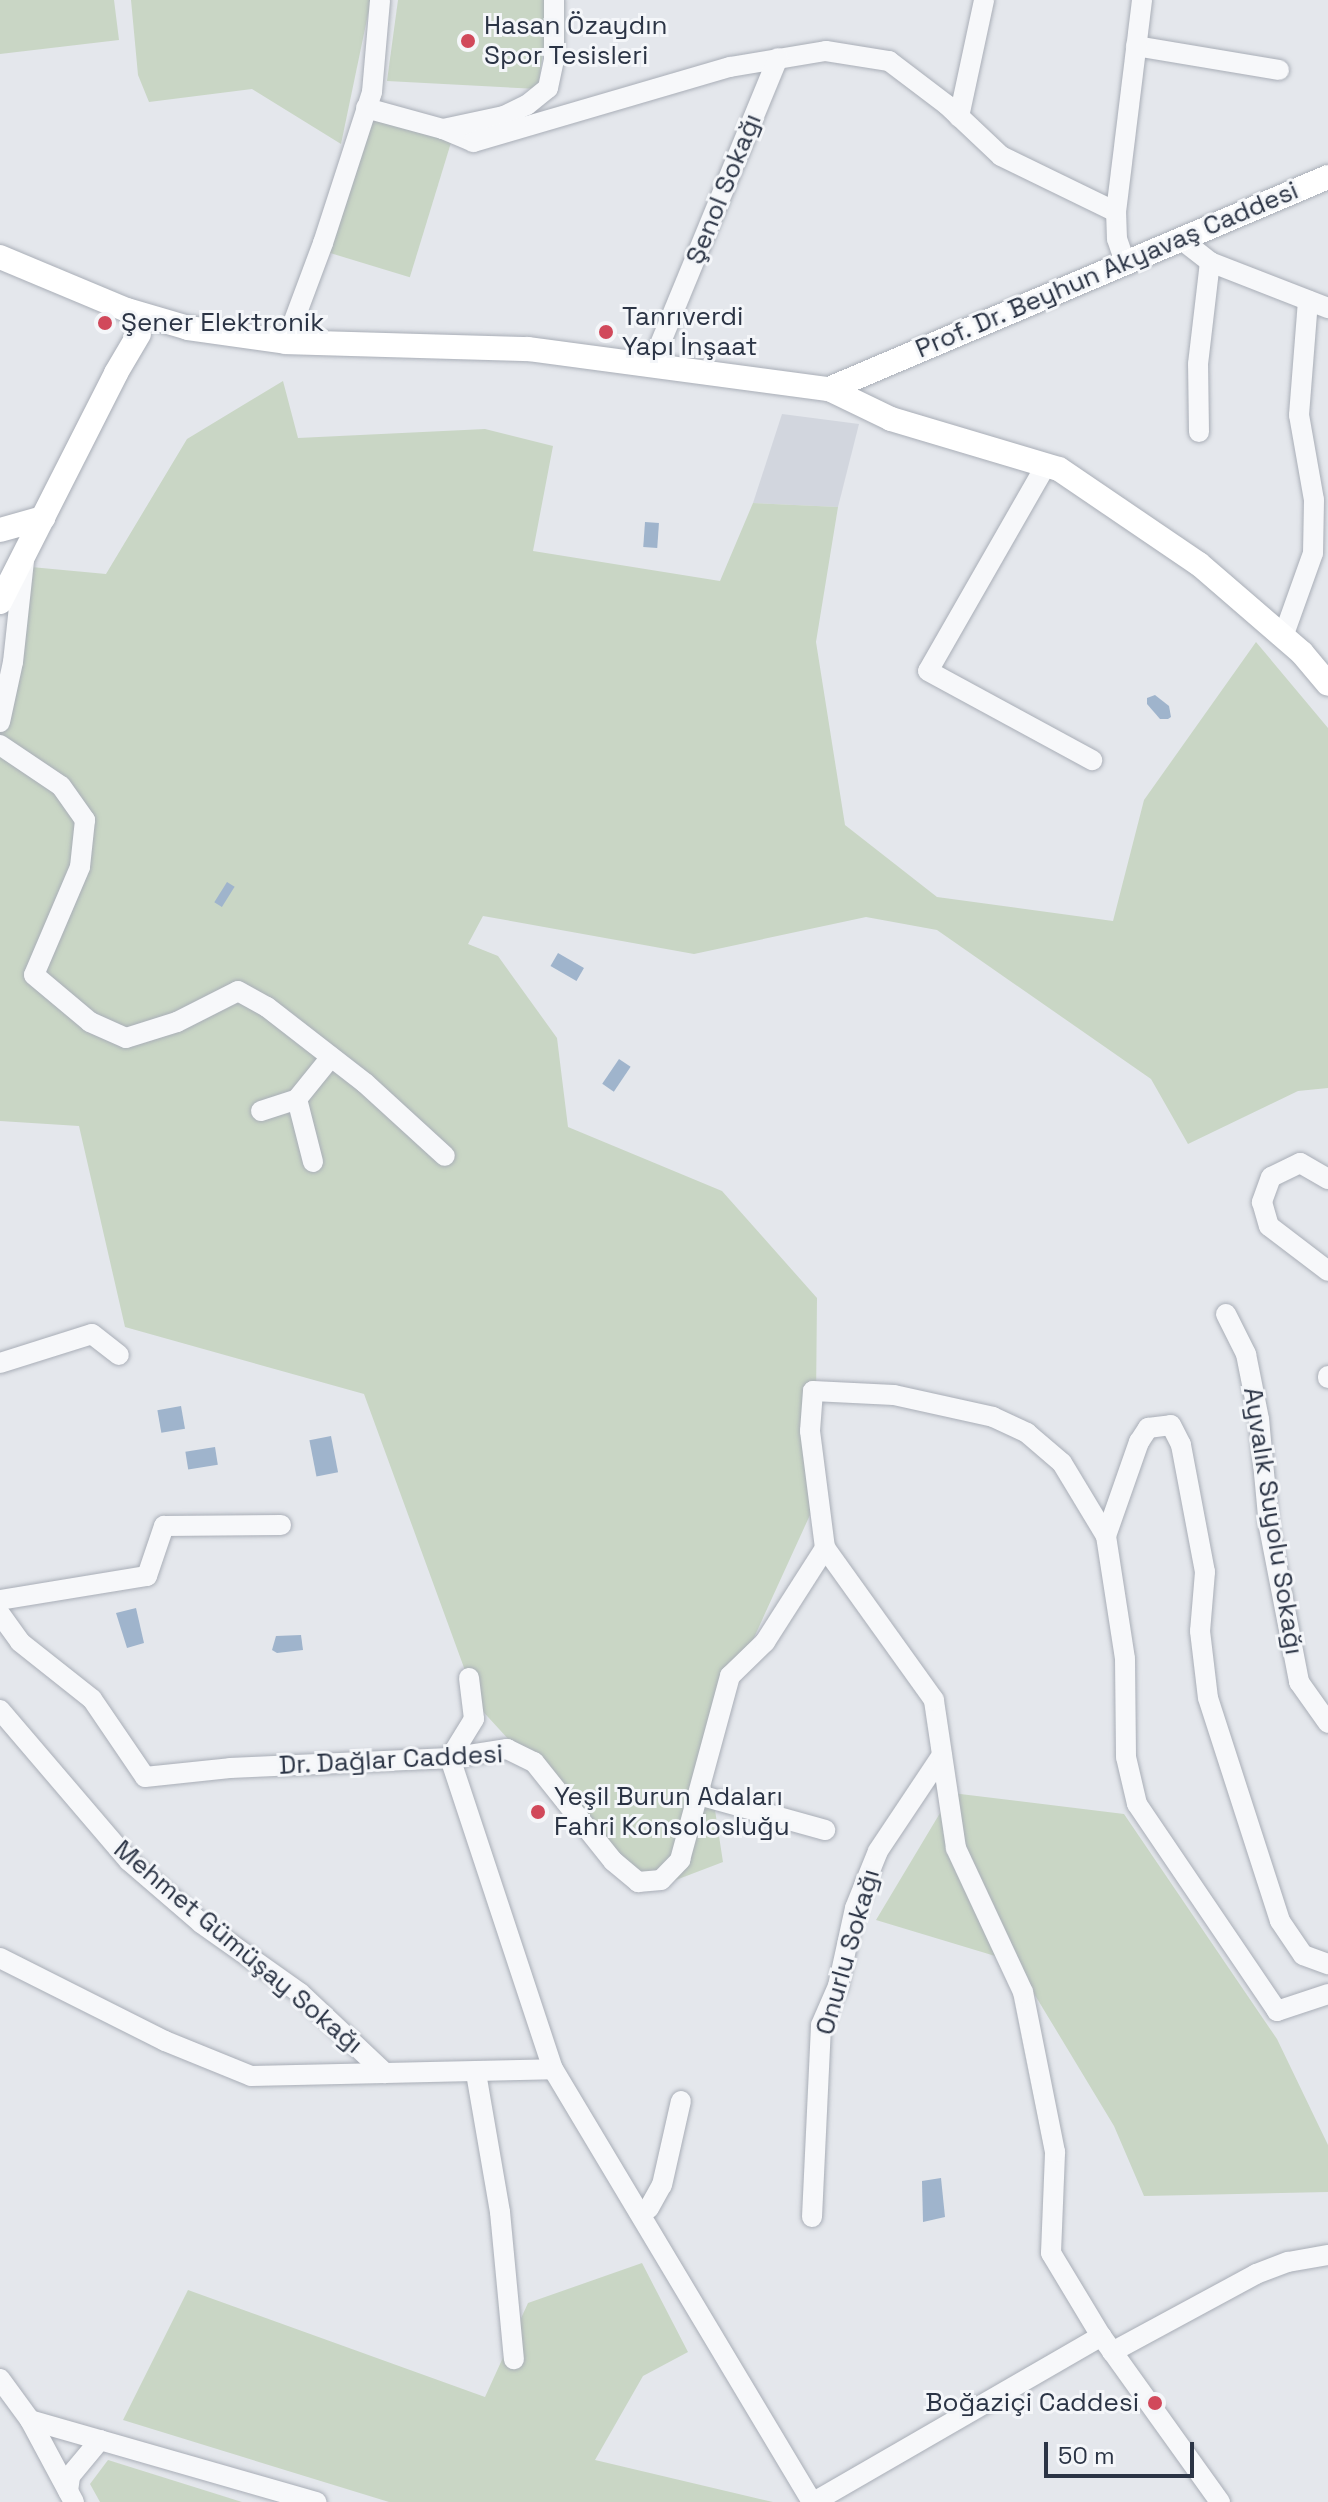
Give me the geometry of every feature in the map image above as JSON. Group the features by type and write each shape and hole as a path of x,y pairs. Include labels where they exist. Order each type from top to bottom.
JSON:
{"main road":[{"name":"Prof. Dr. Beyhun Akyavaş Caddesi","path":"829,389 885,362 1126,265 1328,177"},
{"path":"0,257 168,325 286,342 528,349 829,389 891,419 1059,469 1199,564 1283,637 1328,684"},
{"path":"127,310 139,334"},
{"path":"2,589 25,553 139,334 168,325"},
{"path":"0,530 43,518"}],"street":[{"path":"286,342 323,243 372,92 380,0"},
{"path":"443,129 504,116 527,105 548,88 554,60 554,0"},
{"path":"959,117 984,0"},
{"path":"1126,265 1117,239 1116,212 1142,0"},
{"path":"1136,46 1279,70"},
{"path":"366,108 443,129 473,142 730,67 826,51 889,61 959,117 1001,156 1116,212"},
{"name":"Şenol Sokağı","path":"651,366 778,58"},
{"path":"1182,240 1210,262 1328,308"},
{"path":"1199,432 1198,364 1210,262"},
{"path":"1283,637 1313,553 1314,500 1299,415 1308,300"},
{"path":"1046,465 928,671 1092,760"},
{"path":"0,722 13,662 25,553"},
{"path":"0,745 61,786 85,820 80,867 34,975 90,1022 126,1038 177,1022 238,991 267,1007 331,1057 445,1156"},
{"path":"261,1111 297,1099 331,1057"},
{"path":"297,1099 313,1162"},
{"path":"1328,1179 1300,1163 1271,1177 1262,1202 1269,1226 1328,1271"},
{"name":"Ayvalık Suyolu Sokağı","path":"1226,1314 1246,1354 1256,1406 1269,1527 1299,1682 1328,1723"},
{"path":"0,1363 92,1334 119,1355"},
{"path":"1220,2502 1106,2344 1051,2253 1055,2152 1023,1992 956,1848 934,1700 825,1548 810,1431 813,1391 894,1395 993,1417 1027,1433 1062,1463 1106,1536 1125,1659 1126,1757 1137,1804 1277,2011 1328,1994"},
{"path":"1106,1536 1139,1442 1148,1428 1171,1425 1181,1445 1205,1572 1200,1631 1208,1698 1280,1921 1303,1955 1328,1964"},
{"path":"0,1600 147,1576 164,1526 281,1525"},
{"name":"Dr. Dağlar Caddesi","path":"0,1614 20,1642 92,1699 145,1777 230,1768 450,1758 507,1749 534,1762 613,1861 638,1882 661,1880 680,1860 730,1676 765,1642 825,1548"},
{"path":"469,1678 474,1719 450,1758 553,2069 813,2502 1106,2344 1256,2274 1288,2262 1328,2255"},
{"name":"Mehmet Gümüşay Sokağı","path":"0,1710 129,1861 201,1923 300,1993 385,2073"},
{"name":"Onurlu Sokağı","path":"812,2217 821,2025 838,1986 855,1908 878,1851 942,1755"},
{"path":"699,1795 825,1830"},
{"path":"0,1958 165,2041 251,2076 553,2069"},
{"path":"476,2073 500,2212 514,2359"},
{"path":"641,2213 649,2208 662,2185 681,2101"},
{"path":"0,2379 30,2420 71,2497"},
{"path":"30,2420 316,2502"},
{"path":"71,2497 70,2476 100,2440"}],"shaded area":[{"path":"782,414 859,424 838,507 753,503"}],"green space":[{"path":"0,0 114,0 119,40 0,54"},
{"path":"131,0 371,0 341,144 252,89 149,102 138,75"},
{"name":"Hasan Özaydın Spor Tesisleri","path":"398,0 550,0 538,89 387,81"},
{"path":"371,117 451,142 410,277 329,253"},
{"path":"283,381 298,438 485,429 553,446 533,551 720,581 753,503 838,507 816,642 845,825 937,897 1113,921 1144,800 1256,642 1328,728 1328,1088 1298,1091 1188,1144 1151,1079 937,930 866,917 694,954 483,916 468,944 498,956 557,1038 568,1127 722,1191 817,1298 815,1504 705,1745 723,1862 647,1891 478,1706 364,1394 125,1327 79,1126 0,1121 0,717 31,567 106,574 187,439"},
{"path":"952,1793 1124,1814 1277,2039 1328,2145 1328,2192 1144,2196 1114,2126 1015,1962 876,1920"},
{"path":"642,2263 688,2352 643,2376 595,2460 773,2502 389,2502 123,2420 188,2290 485,2397 528,2303"},
{"path":"108,2460 242,2502 100,2502 90,2484"}],"water":[{"path":"645,522 659,523 657,548 643,547"},
{"path":"1155,695 1169,706 1171,717 1168,719 1160,719 1147,704 1147,698"},
{"path":"227,882 235,887 222,907 214,902"},
{"path":"558,953 584,968 576,981 550,966"},
{"path":"619,1059 631,1067 614,1092 602,1084"},
{"path":"181,1406 185,1429 161,1433 157,1410"},
{"path":"331,1436 338,1472 316,1477 309,1440"},
{"path":"215,1447 218,1465 188,1469 185,1452"},
{"path":"136,1608 144,1643 127,1648 116,1613"},
{"path":"301,1635 303,1650 277,1653 272,1650 276,1636"},
{"path":"941,2178 945,2217 923,2222 922,2181"}],"place":[{"name":"Hasan Özaydın Spor Tesisleri","path":"468,41"},
{"name":"Şener Elektronik","path":"105,323"},
{"name":"Tanrıverdi Yapı İnşaat","path":"606,332"},
{"name":"Yeşil Burun Adaları Fahri Konsolosluğu","path":"538,1812"},
{"name":"Boğaziçi Caddesi","path":"1155,2403"}]}
